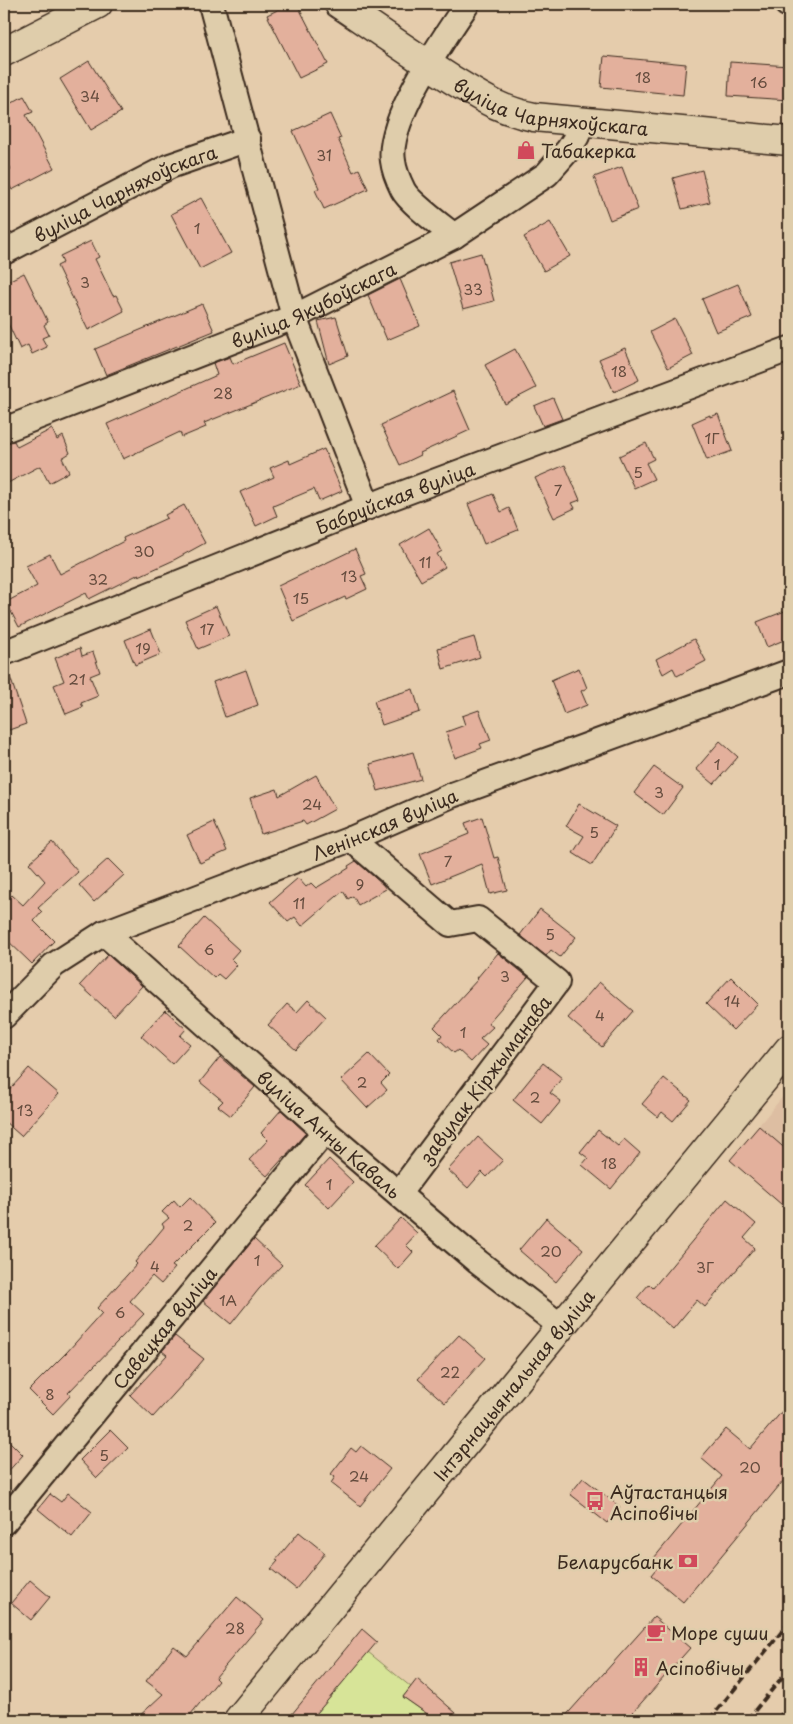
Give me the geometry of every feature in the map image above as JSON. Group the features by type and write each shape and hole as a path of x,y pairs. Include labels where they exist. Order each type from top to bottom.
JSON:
{"street":[{"path":"4,52 98,4"},
{"path":"211,4 294,317 368,507"},
{"name":"вуліца Чарняхоўскага","path":"339,4 427,64 495,106 513,113 534,117 789,141"},
{"path":"454,236 404,192 392,161 394,136 404,111 427,64 466,4"},
{"name":"вуліца Якубоўскага","path":"4,430 294,317 454,236 547,174 568,150 577,136 580,121"},
{"name":"вуліца Чарняхоўскага","path":"4,252 170,166 248,139"},
{"name":"Бабруйская вуліца","path":"4,653 368,507 789,349"},
{"name":"Ленінская вуліца","path":"4,1016 54,965 104,933 351,838 458,793 789,672"},
{"name":"завулак Кіржыманава","path":"351,838 450,924 478,919 557,982 399,1193"},
{"name":"вуліца Анны Каваль","path":"104,933 325,1130 478,1262 562,1327"},
{"name":"Інтэрнацыянальная вуліца","path":"238,1720 789,1049"},
{"name":"Савецкая вуліца","path":"4,1522 325,1130"}],"shaded area":[{"path":"789,1089 789,1211 730,1160"}],"green space":[{"path":"368,1652 411,1687 403,1697 426,1713 428,1720 311,1720"}],"building":[{"path":"290,4 297,4 328,64 299,78 267,15"},
{"path":"604,56 686,64 683,95 601,87"},
{"path":"89,61 121,112 91,130 60,79"},
{"path":"730,62 789,66 789,100 728,96"},
{"path":"24,96 33,112 26,115 54,168 12,190 4,175 4,173 11,169 4,155 4,107"},
{"path":"330,114 341,138 338,139 353,172 359,169 368,189 324,209 315,190 319,188 293,131"},
{"path":"622,167 638,209 610,220 594,177"},
{"path":"702,170 710,202 682,209 673,178"},
{"path":"201,198 231,253 200,269 171,214"},
{"path":"550,222 570,256 544,271 524,237"},
{"path":"91,241 99,257 95,259 113,296 116,295 124,311 88,330 57,266 63,263 60,256"},
{"path":"481,253 494,301 463,309 449,262"},
{"path":"24,273 48,322 44,325 49,335 42,338 47,347 32,354 28,345 20,349 4,315 4,283"},
{"path":"400,279 420,326 387,340 368,295"},
{"path":"738,284 752,317 716,332 702,299"},
{"path":"202,304 214,331 106,375 95,349"},
{"path":"336,317 348,356 329,364 318,321"},
{"path":"675,319 693,355 668,368 650,332"},
{"path":"284,343 301,384 204,423 206,427 182,437 180,432 123,459 107,424 217,375 213,363 230,357 233,364"},
{"path":"625,348 639,380 614,392 599,359"},
{"path":"515,349 536,388 505,404 485,365"},
{"path":"453,391 470,430 420,453 421,455 400,465 381,425"},
{"path":"553,398 562,419 543,426 534,406"},
{"path":"718,414 732,451 707,460 692,423 710,415 710,417"},
{"path":"52,429 57,440 63,436 70,453 62,458 69,472 49,483 40,466 4,485 4,443 14,441 17,447"},
{"path":"646,443 654,459 646,463 654,479 634,488 619,456"},
{"path":"324,449 342,491 319,501 314,489 273,506 277,516 256,526 240,492 274,477 270,468 289,460 290,464"},
{"path":"565,465 580,500 572,503 575,508 554,518 535,478"},
{"path":"493,494 501,512 509,508 518,530 484,544 468,504"},
{"path":"184,505 205,543 172,561 139,576 139,574 89,599 86,593 19,627 6,602 37,586 26,566 50,554 60,574 124,541 123,538 167,518 165,515"},
{"path":"429,528 442,551 437,554 445,567 421,581 400,545"},
{"path":"355,549 366,574 361,576 367,589 293,621 278,586"},
{"path":"216,606 229,636 198,649 185,620"},
{"path":"785,611 789,622 789,638 767,647 757,622"},
{"path":"151,629 161,654 135,665 125,640"},
{"path":"474,637 480,657 443,669 438,648"},
{"path":"694,639 706,661 677,676 673,668 663,674 656,659"},
{"path":"80,648 82,656 93,652 100,672 90,676 98,696 81,703 83,707 66,714 54,685 64,681 55,658"},
{"path":"4,668 7,668 26,724 9,730 7,723 4,724"},
{"path":"579,668 587,688 581,691 587,705 564,714 551,680"},
{"path":"246,670 258,705 225,717 213,682"},
{"path":"413,689 420,712 382,725 374,701"},
{"path":"479,710 491,740 480,744 482,748 455,758 446,732 465,725 462,716"},
{"path":"720,741 738,757 714,784 696,769"},
{"path":"413,752 421,779 378,791 370,764"},
{"path":"654,767 683,788 663,815 634,793"},
{"path":"316,775 335,809 306,825 303,821 261,834 250,798 277,789 279,796"},
{"path":"579,804 616,826 592,865 573,853 584,836 566,826"},
{"path":"482,817 494,858 498,857 507,890 490,894 482,864 432,884 420,854 469,834 465,823"},
{"path":"214,822 227,851 200,863 187,835"},
{"path":"52,842 78,872 38,908 42,912 34,921 54,941 32,964 4,937 4,903 12,895 23,905 45,881 29,863"},
{"path":"108,859 124,875 94,902 79,885"},
{"path":"356,861 386,889 358,905 353,896 348,899 343,891 302,926 295,917 288,922 270,902 298,878 306,887 311,883 316,888 349,868 348,866"},
{"path":"540,909 576,937 560,957 551,950 546,956 520,935"},
{"path":"204,918 239,950 231,959 237,965 224,979 218,974 214,978 179,946"},
{"path":"498,953 528,977 488,1023 493,1027 480,1039 487,1045 471,1062 458,1050 454,1053 439,1039 442,1035 434,1027 478,979"},
{"path":"108,955 142,986 114,1016 80,985"},
{"path":"731,977 758,1004 733,1030 706,1004"},
{"path":"599,982 633,1011 602,1047 568,1018"},
{"path":"308,1000 326,1017 296,1050 268,1025 287,1004 297,1012"},
{"path":"165,1010 186,1029 180,1036 190,1044 172,1064 141,1036"},
{"path":"369,1054 389,1075 381,1083 387,1090 367,1108 341,1080"},
{"path":"220,1057 255,1087 231,1116 218,1106 223,1101 200,1082"},
{"path":"543,1063 562,1078 550,1093 561,1101 542,1124 513,1100"},
{"path":"29,1068 59,1094 21,1136 4,1121 4,1096"},
{"path":"664,1078 691,1100 673,1121 662,1112 658,1117 642,1104"},
{"path":"281,1110 306,1133 267,1176 249,1160 268,1140 261,1133"},
{"path":"759,1126 789,1152 789,1211 730,1160"},
{"path":"598,1130 618,1146 624,1139 640,1153 611,1189 582,1165 588,1158 580,1152"},
{"path":"478,1137 503,1160 487,1177 482,1172 468,1188 448,1170"},
{"path":"329,1159 353,1182 329,1208 305,1185"},
{"path":"190,1197 215,1223 172,1266 175,1268 161,1284 152,1276 130,1301 144,1314 68,1393 71,1395 53,1414 29,1390 102,1313 97,1308 137,1264 135,1262 164,1227 162,1224 169,1218 162,1212 174,1200 180,1207"},
{"path":"727,1199 756,1224 744,1238 755,1248 705,1307 697,1300 673,1329 637,1298 649,1284 653,1288"},
{"path":"401,1218 417,1233 406,1245 413,1252 398,1269 374,1246"},
{"path":"546,1218 583,1249 556,1282 519,1250"},
{"path":"254,1239 282,1265 259,1289 231,1324 203,1301"},
{"path":"459,1335 485,1358 445,1403 418,1379"},
{"path":"175,1336 204,1359 153,1417 130,1395 167,1355 162,1351"},
{"path":"789,1403 789,1474 683,1602 651,1575 660,1564 654,1558 722,1476 701,1458 726,1429 750,1449"},
{"path":"110,1430 128,1448 97,1478 80,1460"},
{"path":"4,1436 23,1455 4,1476"},
{"path":"361,1446 390,1469 360,1506 331,1483 335,1477 331,1474 351,1448 356,1452"},
{"name":"Аўтастанцыя Асіповічы","path":"583,1478 620,1507 607,1523 570,1494"},
{"path":"68,1493 92,1512 72,1537 38,1509 50,1494 61,1502"},
{"path":"299,1532 325,1553 296,1589 271,1569"},
{"path":"30,1580 50,1597 31,1620 11,1603"},
{"path":"237,1597 264,1620 215,1678 218,1681 186,1720 135,1720 163,1694 146,1681 174,1646 187,1656"},
{"name":"Асіповічы","path":"654,1617 690,1648 626,1720 562,1720"},
{"path":"362,1629 377,1642 311,1720 287,1720"},
{"path":"417,1679 464,1720 436,1720 403,1697"}],"railway":[{"path":"709,1720 789,1623"},
{"path":"747,1720 789,1669"},
{"path":"777,1720 789,1705"}],"place":[{"name":"Табакерка","path":"526,150"},
{"name":"Аўтастанцыя Асіповічы","path":"595,1501"},
{"name":"Беларусбанк","path":"688,1561"},
{"name":"Море суши","path":"656,1632"},
{"name":"Асіповічы","path":"641,1667"}]}
